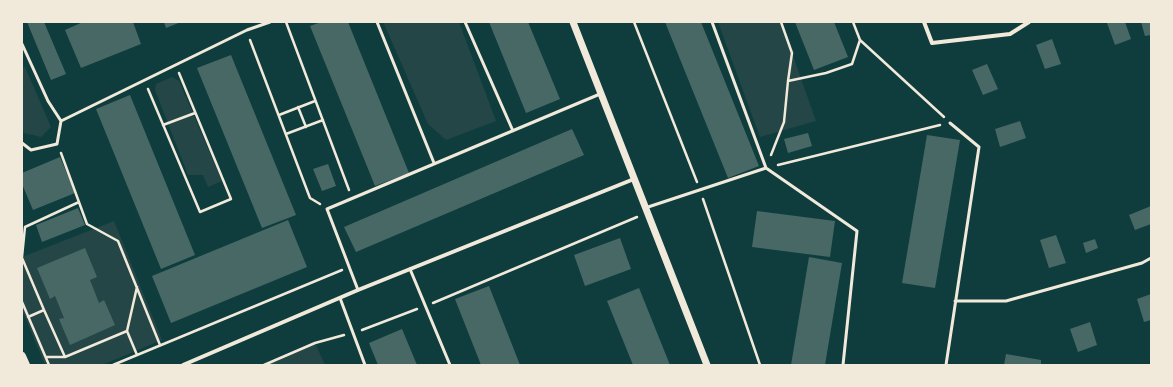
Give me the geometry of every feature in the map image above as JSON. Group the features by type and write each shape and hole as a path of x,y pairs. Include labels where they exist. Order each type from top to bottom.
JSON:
{"main road":[{"path":"22,356 26,365"}],"street":[{"path":"573,22 707,365"},
{"path":"924,22 932,43 1010,34 1028,22"},
{"path":"183,365 358,290 634,179"}],"lane":[{"path":"61,121 144,80 177,66 247,30 270,22"},
{"path":"377,22 434,163"},
{"path":"465,22 513,131"},
{"path":"712,22 766,168 857,231 844,365"},
{"path":"22,44 48,101 61,121 57,144 31,150 22,143"},
{"path":"358,290 327,209 600,94"},
{"path":"946,365 979,147 950,123"},
{"path":"646,210 766,168"},
{"path":"955,301 1006,301 1142,263 1151,258"},
{"path":"410,269 450,365"},
{"path":"340,298 365,365"}],"path":[{"path":"286,22 352,199"},
{"path":"634,22 700,190 760,365"},
{"path":"766,168 784,122 792,53 781,22"},
{"path":"853,22 860,40 950,123"},
{"path":"247,30 310,198 327,209"},
{"path":"788,81 826,73 852,64 860,40"},
{"path":"144,80 200,212 231,199 177,66"},
{"path":"279,115 316,100"},
{"path":"298,107 306,127"},
{"path":"163,125 196,113"},
{"path":"286,134 323,120"},
{"path":"766,168 950,123"},
{"path":"57,144 87,224 118,241 160,345"},
{"path":"65,357 22,258 25,226 79,202"},
{"path":"264,365 315,343 352,333 426,306 646,210"},
{"path":"113,365 349,267"},
{"path":"137,287 127,331 137,355"},
{"path":"22,302 49,365"},
{"path":"28,317 44,310"},
{"path":"46,357 65,357 127,331"}],"shaded area":[{"path":"385,22 459,22 496,121 446,140 428,124 384,24"},
{"path":"718,22 781,22 816,121 760,137"},
{"path":"25,67 51,127 41,137 24,133 22,128 22,68"},
{"path":"172,77 179,81 222,181 208,187 203,175 188,175 155,90 156,84"},
{"path":"114,221 162,340 102,365 45,365 22,310 22,257"},
{"path":"315,343 325,365 264,365"}],"building":[{"path":"27,22 44,22 66,74 51,80"},
{"path":"83,22 133,22 141,44 81,68 65,30"},
{"path":"164,22 181,22 166,28"},
{"path":"321,22 348,22 409,173 375,186 310,26"},
{"path":"489,22 528,22 560,99 526,113"},
{"path":"665,22 701,22 759,166 728,178"},
{"path":"795,22 834,22 848,57 814,70"},
{"path":"1125,22 1131,39 1115,45 1107,23"},
{"path":"1141,22 1151,22 1151,35 1145,36"},
{"path":"1052,39 1061,64 1045,69 1036,45"},
{"path":"231,55 296,215 262,228 197,68"},
{"path":"987,64 998,89 983,95 972,70"},
{"path":"130,95 195,255 161,269 96,109"},
{"path":"1020,121 1026,138 1000,147 995,129"},
{"path":"572,129 584,155 356,252 344,227"},
{"path":"808,133 812,146 788,153 784,139"},
{"path":"927,135 960,140 935,288 902,283"},
{"path":"60,157 75,193 33,210 22,184 22,173"},
{"path":"328,164 336,186 322,191 313,169"},
{"path":"1151,206 1151,224 1135,230 1129,215"},
{"path":"78,208 85,225 42,242 36,225"},
{"path":"757,211 835,221 830,257 752,247"},
{"path":"288,220 307,267 171,323 152,276"},
{"path":"1056,235 1066,263 1049,268 1040,240"},
{"path":"620,238 631,269 585,286 574,255"},
{"path":"1095,239 1098,248 1086,253 1083,243"},
{"path":"85,248 97,277 90,280 99,303 104,300 115,325 70,345 59,319 64,318 55,296 50,299 37,268"},
{"path":"809,257 842,263 825,365 791,365"},
{"path":"489,286 520,365 481,365 455,299"},
{"path":"639,288 670,365 633,365 607,301"},
{"path":"1151,294 1151,320 1144,322 1137,299"},
{"path":"1090,322 1097,345 1078,352 1070,329"},
{"path":"402,329 417,365 378,365 369,343"},
{"path":"1006,354 1041,360 1041,365 1004,365"}]}
